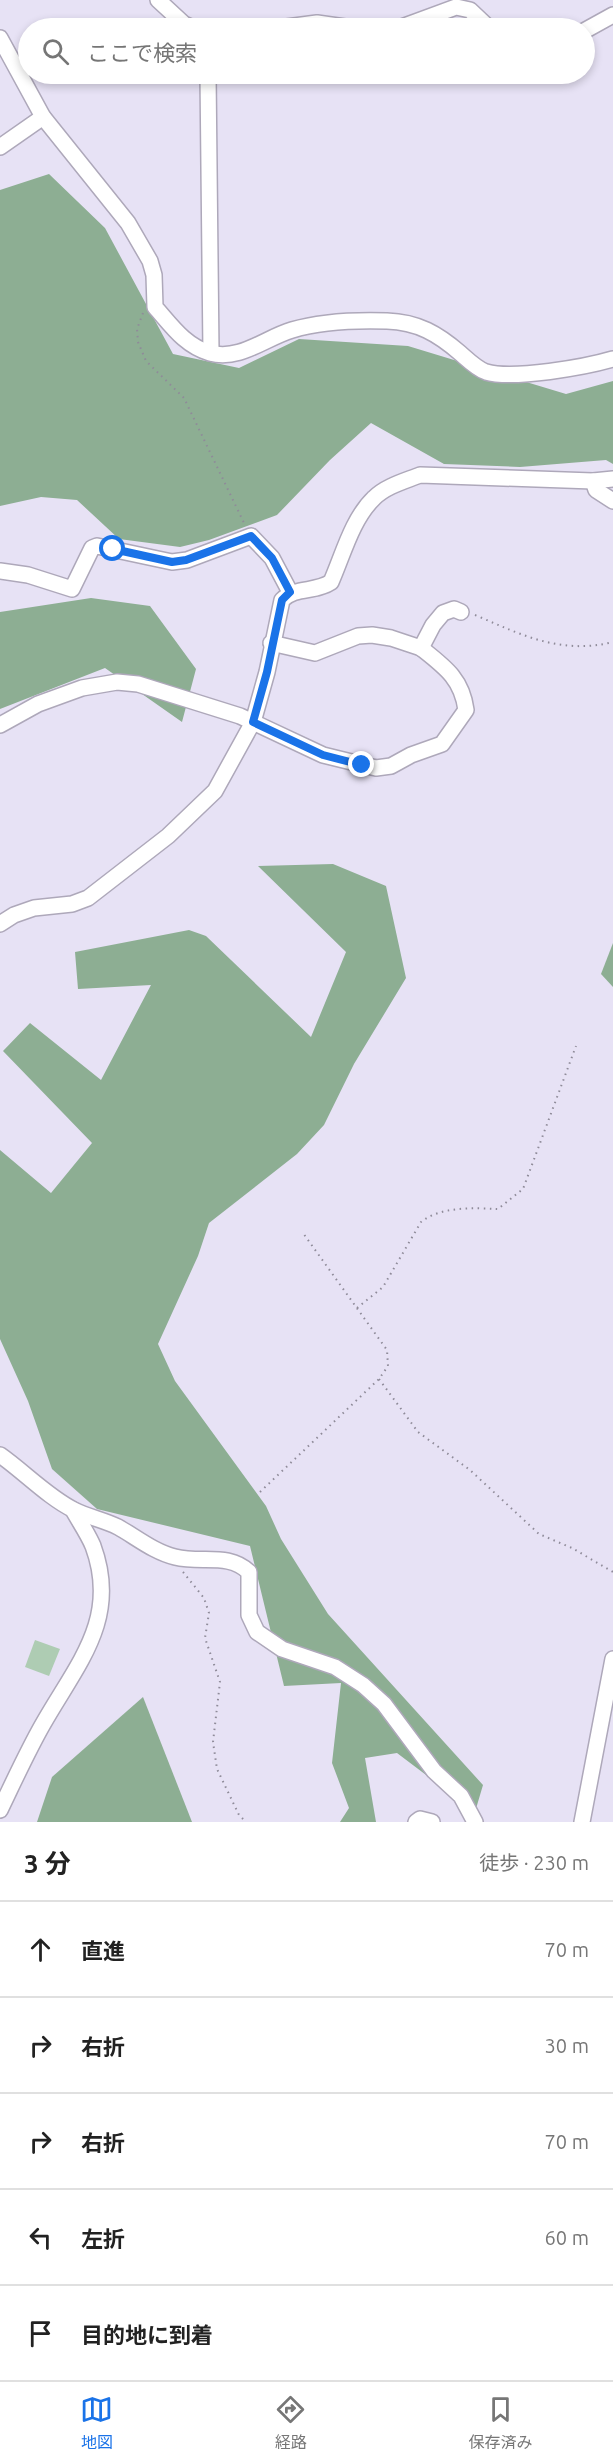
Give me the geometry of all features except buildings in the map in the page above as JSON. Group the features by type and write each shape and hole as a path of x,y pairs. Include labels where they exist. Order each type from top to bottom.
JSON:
{"street":[{"path":"158,0 178,18"},
{"path":"426,18 456,7 470,10 478,18"},
{"path":"595,25 613,15"},
{"path":"0,38 18,71"},
{"path":"25,84 43,117 128,223 150,261 154,275 155,307 187,342 211,353 233,354 291,330 335,322 389,321 420,326 436,333 473,364 487,372 578,369 613,359"},
{"path":"208,84 211,353"},
{"path":"0,147 43,117"},
{"path":"0,924 14,915 34,908 72,904 88,898 168,836 215,791 253,722 267,672 271,643 282,600 290,592 324,587 331,582 362,513 375,496 420,475 593,481 613,479"},
{"path":"593,481 596,490 613,501"},
{"path":"0,571 28,575 72,589 92,548 97,546 172,562 186,560 251,536 272,558 290,592"},
{"path":"421,648 443,614 454,609 461,612"},
{"path":"0,725 60,696 82,688 117,682 159,688 253,722 323,755 376,768 391,766 411,755 442,744 466,710 464,694 454,675 421,648 391,638 372,635 358,636 315,653 271,643"},
{"path":"0,1455 73,1510 116,1526 174,1557 208,1561 221,1559 241,1564 249,1572 249,1615 257,1632 282,1649 335,1667 363,1685 384,1704 434,1771 460,1796 475,1822"},
{"path":"0,1810 43,1724 79,1665 97,1630 102,1589 93,1546 73,1510"},
{"path":"582,1822 613,1659"},
{"path":"416,1822 420,1819 432,1822"}],"path":[{"path":"155,307 142,314 137,329 138,342 146,361 184,398 237,512 251,536"},
{"path":"461,612 465,611 549,645 575,647 613,642"},
{"path":"357,1308 383,1287 421,1222 430,1215 472,1208 498,1209 523,1189 576,1047"},
{"path":"260,1492 379,1379 388,1366 387,1350 303,1233"},
{"path":"379,1379 418,1432 470,1470 539,1534 572,1548 613,1572"},
{"path":"174,1557 187,1580 204,1599 209,1613 205,1638 219,1671 220,1682 213,1742 217,1769 239,1815 246,1822"}],"green space":[{"path":"49,174 105,228 173,354 239,368 299,339 408,346 566,394 613,381 613,464 606,460 520,467 444,464 371,423 330,460 277,515 209,540 180,547 119,539 77,500 41,497 0,506 0,190"},
{"path":"91,598 150,606 196,669 182,722 105,668 0,709 0,612"},
{"path":"333,864 386,886 406,978 354,1064 324,1125 297,1154 209,1223 198,1256 158,1344 175,1381 266,1506 281,1539 328,1614 483,1785 475,1812 397,1753 365,1758 376,1822 340,1822 349,1808 332,1763 341,1683 284,1686 250,1546 97,1509 52,1469 28,1401 0,1339 0,1150 51,1193 92,1143 3,1051 30,1023 101,1080 151,985 78,989 75,952 189,930 206,936 311,1037 346,952 258,866"},
{"path":"613,943 613,987 601,974"},
{"path":"35,1640 60,1649 49,1676 25,1667"},
{"path":"143,1697 192,1822 37,1822 52,1777"}],"route":[{"path":"113,549 172,562 186,560 251,536 272,558 290,592 282,600 271,643 267,672 253,722 291,742 323,755 362,765"}]}
